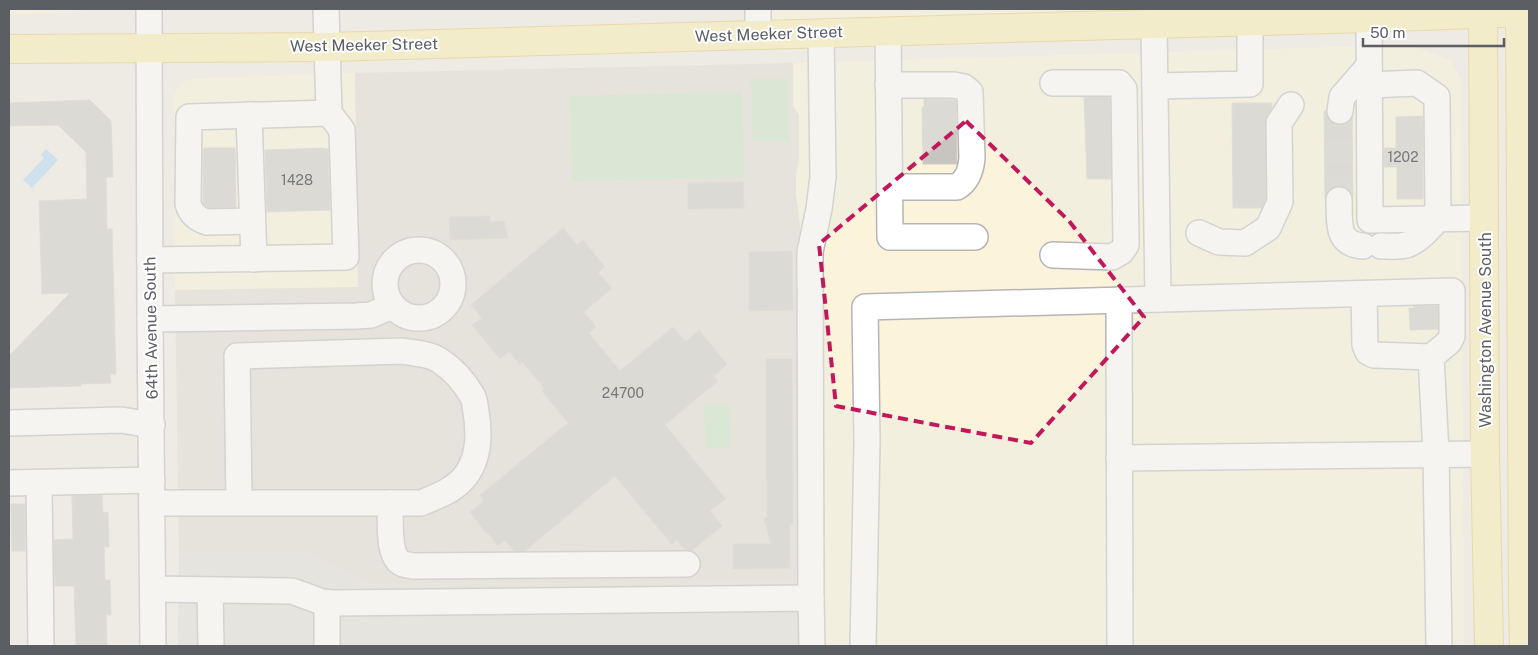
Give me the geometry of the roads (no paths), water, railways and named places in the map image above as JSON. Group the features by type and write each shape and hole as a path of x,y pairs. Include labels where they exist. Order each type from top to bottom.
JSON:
{"main road":[{"name":"West Meeker Street","path":"9,49 328,47 758,22 821,33 888,31 1101,17 1154,24 1369,18 1483,11 1523,11"},
{"name":"Washington Avenue South","path":"1483,11 1485,454 1489,646"},
{"path":"1523,11 1526,407 1526,607 1524,646"}],"street":[{"name":"64th Avenue South","path":"149,9 153,646"},
{"path":"150,260 346,257 342,130 329,113 326,9"},
{"path":"1369,18 1370,220 1484,218"},
{"path":"1155,86 1250,84 1250,21"},
{"path":"1154,24 1158,299"},
{"path":"888,31 890,237 975,237"},
{"path":"812,646 810,252 819,209 823,177 821,33"},
{"path":"1339,200 1342,235 1349,242 1372,246 1410,244 1438,219 1437,97 1417,83 1369,75 1342,97 1340,111"},
{"path":"1053,83 1119,83 1124,89 1126,245 1121,252 1112,257 1053,256"},
{"path":"888,85 954,84 964,87 970,92 972,158 971,169 964,183 957,187 890,188"},
{"path":"1199,233 1219,242 1246,242 1268,228 1280,202 1279,123 1291,105"},
{"path":"252,221 207,222 200,220 193,214 188,204 189,117 329,113"},
{"path":"249,115 254,259"},
{"path":"863,646 867,442 865,307 1452,291 1452,336 1450,342 1431,356 1374,355 1368,352 1366,346 1364,294"},
{"path":"1119,300 1120,646"},
{"path":"150,319 356,316 371,315 392,306"},
{"path":"9,483 39,483 152,492 239,503 420,503 441,495 461,480 470,467 478,447 478,427 473,398 458,376 438,359 418,353 402,351 237,356 239,503"},
{"path":"1431,356 1436,454 1439,646"},
{"path":"9,423 121,420 152,425"},
{"path":"1119,458 1485,454"},
{"path":"39,483 41,646"},
{"path":"390,503 394,556 402,563 413,566 687,564"},
{"path":"153,589 292,591 327,603 811,598"},
{"path":"210,591 211,646"},
{"path":"327,603 327,646"}],"water":[{"path":"46,149 58,160 32,188 23,180 44,158 41,155"}],"tunnel":[{"path":"1339,200 1340,111"}]}
